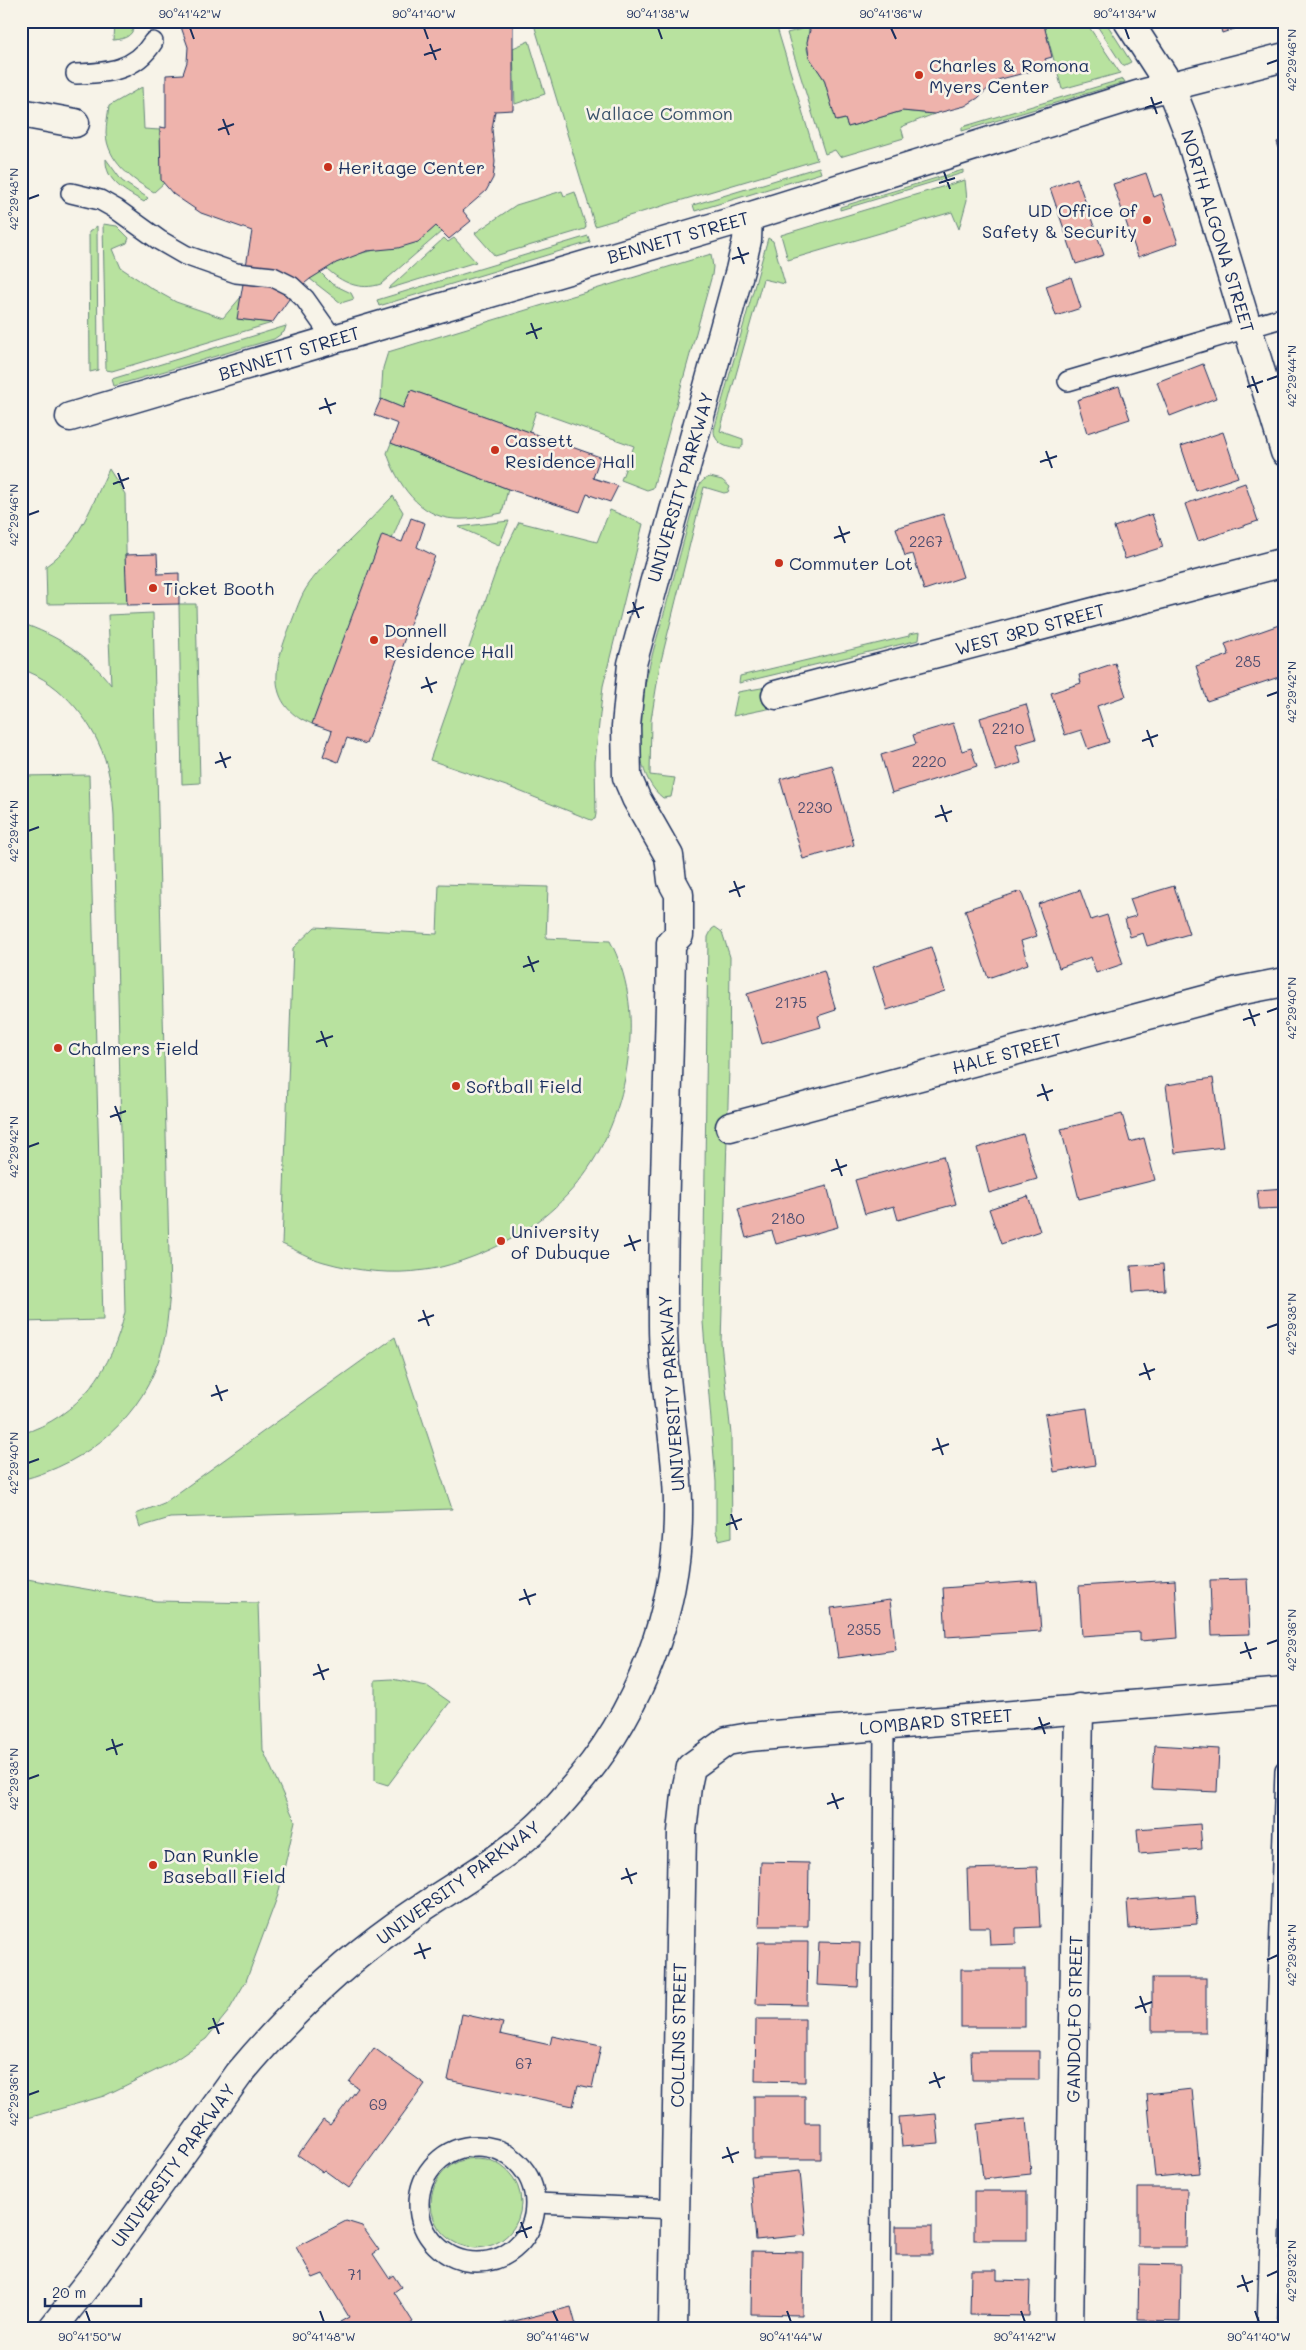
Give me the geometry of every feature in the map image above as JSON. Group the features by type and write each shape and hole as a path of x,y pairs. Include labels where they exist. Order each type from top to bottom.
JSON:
{"street":[{"name":"NORTH ALGONA STREET","path":"1128,21 1170,86 1188,134 1285,452"},
{"name":"BENNETT STREET","path":"70,417 748,217 1170,86 1189,83 1285,57"},
{"path":"21,113 75,123"},
{"name":"UNIVERSITY PARKWAY","path":"52,2329 93,2276 239,2074 262,2046 330,1979 373,1942 499,1857 534,1830 571,1791 615,1735 644,1674 667,1605 678,1539 675,1462 662,1330 671,943 662,934 662,917 663,894 672,881 669,856 636,798 628,777 625,743 632,664 740,270 747,240 748,217"},
{"name":"WEST 3RD STREET","path":"776,695 1285,562"},
{"name":"HALE STREET","path":"730,1127 1238,991 1285,982"},
{"name":"LOMBARD STREET","path":"710,1752 726,1741 750,1737 1285,1692"},
{"name":"GANDOLFO STREET","path":"1069,2329 1079,1708"},
{"name":"COLLINS STREET","path":"673,2329 682,1832 691,1767 710,1752"}],"lane":[{"path":"76,74 107,73 129,66 146,53 153,42"},
{"path":"71,193 100,200 185,256 236,273 273,277 292,286 305,299 334,340"},
{"path":"1068,381 1285,317"},
{"path":"880,2329 884,1726"},
{"path":"1267,2329 1285,1770"},
{"path":"477,2146 496,2149 514,2159 526,2173 537,2203 530,2228 520,2243 505,2255 488,2261 470,2262 451,2256 443,2251 435,2245 424,2229 419,2210 420,2191 428,2173 441,2158 458,2149 477,2146"},
{"path":"537,2203 562,2206 675,2209"}],"green space":[{"path":"114,21 135,21 133,30 122,39 113,40"},
{"name":"Wallace Common","path":"533,21 775,21 817,160 595,226"},
{"path":"1043,21 1085,21 1120,73 1062,89"},
{"path":"1094,21 1105,21 1131,62 1123,66"},
{"path":"809,27 807,49 809,57 824,79 837,121 845,119 848,127 902,111 934,114 901,127 904,138 840,157 835,150 825,154 787,33"},
{"path":"529,41 545,94 515,104 513,48"},
{"path":"1123,79 1125,82 962,131 962,127"},
{"path":"142,87 144,129 160,130 164,183 154,192 137,182 122,168 116,161 107,143 106,133 109,106"},
{"path":"106,159 122,181 148,198 144,202 124,190 113,180 109,174"},
{"path":"819,167 821,173 695,211 693,205"},
{"path":"963,170 963,173 840,210 840,207"},
{"path":"965,180 967,200 959,229 952,212 788,260 781,235"},
{"path":"562,191 564,196 575,192 586,226 585,229 495,256 475,233 516,205"},
{"path":"103,224 117,226 129,238 127,243 113,249 121,268 151,288 176,302 223,318 241,297 238,319 272,323 112,371 106,370"},
{"path":"97,226 98,370 90,372 89,232"},
{"path":"436,226 441,232 381,284 366,287 345,282 326,268 361,253 410,244"},
{"path":"588,236 590,242 379,306 377,300"},
{"path":"444,238 448,242 454,238 476,262 388,289"},
{"path":"768,238 773,241 785,284 763,279 720,431 743,439 743,445 740,449 726,446 719,442 716,439 714,430"},
{"path":"711,254 712,275 653,488 647,490 621,480 634,446 536,411 529,432 411,390 403,408 381,399 383,368 388,352"},
{"path":"320,272 332,284 351,293 354,299 341,303 310,279"},
{"path":"286,326 284,332 274,339 114,386 112,379"},
{"path":"391,443 508,489 502,513 479,518 455,519 442,517 431,512 420,505 403,487 387,453"},
{"path":"109,469 125,494 127,603 47,604 46,566 68,546 77,534"},
{"path":"710,477 722,480 730,487 728,492 724,493 704,487 660,665 651,720 650,775 675,778 671,797 663,798 649,781 641,759 639,733 642,706 653,651 697,492 703,480"},
{"path":"393,496 403,512 312,724 302,720 290,711 282,700 278,689 278,665 285,639 301,599 313,578"},
{"path":"610,510 643,524 603,686 595,762 596,814 595,819 591,820 509,787 430,760 498,565 519,522 597,542"},
{"path":"509,521 499,545 458,527"},
{"path":"179,604 196,604 200,783 182,784"},
{"path":"153,613 170,1293 166,1328 162,1349 154,1373 142,1396 110,1434 69,1462 21,1480 21,1434 42,1426 60,1416 90,1388 112,1352 125,1312 114,815 111,784 102,751 86,721 75,707 50,684 36,675 21,669 21,623 71,647 93,664 111,685 108,615"},
{"path":"920,632 919,640 739,683 740,676"},
{"path":"773,686 777,707 733,716 738,692"},
{"name":"Chalmers Field","path":"89,775 103,1320 21,1322 21,776"},
{"name":"Softball Field","path":"439,884 548,887 546,938 610,941 625,981 630,1022 629,1050 624,1085 614,1118 600,1149 583,1176 561,1201 536,1223 507,1241 457,1263 438,1268 413,1271 361,1270 318,1260 282,1244 293,948 315,927 437,934"},
{"path":"715,927 722,932 730,957 729,1069 721,1343 731,1434 732,1537 719,1540 716,1532 716,1482 703,1322 708,937"},
{"path":"395,1337 452,1509 170,1518 140,1527 136,1514 164,1503"},
{"name":"Dan Runkle Baseball Field","path":"21,1578 156,1601 258,1603 263,1750 295,1821 278,1895 246,1981 228,2012 206,2039 171,2063 104,2096 21,2120"},
{"path":"392,1679 427,1686 450,1702 388,1785 375,1781 375,1680"},
{"path":"476,2158 493,2162 508,2171 517,2186 521,2203 517,2220 508,2235 493,2244 476,2248 459,2244 444,2235 435,2220 431,2203 435,2186 444,2171 459,2162"}],"building":[{"name":"Heritage Center","path":"179,21 513,21 513,110 495,111 492,129 495,162 493,178 486,191 463,211 471,221 449,239 436,226 418,242 398,248 367,251 336,263 310,279 294,292 272,323 237,319 252,231 201,213 173,194 161,180 160,127 166,128 166,75 183,74 187,62 188,47"},
{"name":"Charles & Romona Myers Center","path":"807,21 1043,21 1052,57 1045,59 1048,67 997,80 978,98 965,106 934,114 902,111 848,127 845,119 836,121 824,79 809,57 807,42 810,30"},
{"path":"1219,21 1258,21 1222,33"},
{"path":"1285,139 1285,167 1277,142"},
{"name":"UD Office of Safety & Security","path":"1146,173 1154,197 1161,194 1178,243 1138,257 1113,184"},
{"path":"1077,178 1104,255 1076,264 1050,188"},
{"path":"1071,277 1081,308 1056,316 1046,286"},
{"path":"1203,364 1216,398 1170,416 1157,382"},
{"path":"1119,386 1130,419 1087,433 1077,400"},
{"name":"Cassett Residence Hall","path":"411,390 600,457 593,478 618,486 610,502 587,494 580,512 508,489 391,443 398,424 374,415 381,399 403,408"},
{"path":"1223,432 1238,477 1196,491 1181,446"},
{"path":"1245,483 1258,521 1198,541 1185,504"},
{"path":"943,514 963,577 924,590 913,554 905,556 896,528"},
{"path":"1152,514 1163,547 1125,559 1114,527"},
{"name":"Donnell Residence Hall","path":"411,518 425,523 417,547 435,556 366,744 347,738 338,762 323,756 332,731 312,724 382,535 402,542"},
{"name":"Ticket Booth","path":"157,554 158,574 179,573 179,604 127,605 125,555"},
{"path":"1279,625 1285,642 1285,675 1207,701 1196,666 1229,655 1225,644"},
{"path":"1115,663 1126,696 1097,706 1109,742 1088,749 1081,730 1065,735 1051,693 1081,683 1079,675"},
{"path":"1026,704 1036,739 1016,745 1021,763 996,771 980,718"},
{"path":"953,723 962,751 971,748 977,766 892,793 881,755 916,744 913,735"},
{"path":"832,765 854,845 803,859 780,779"},
{"path":"1285,798 1285,827 1276,801"},
{"path":"1174,886 1189,934 1147,946 1143,933 1130,937 1125,919 1136,916 1130,899"},
{"path":"1080,890 1091,920 1107,915 1123,964 1096,973 1091,957 1059,968 1038,904"},
{"path":"1021,891 1037,936 1021,941 1028,964 988,978 965,910"},
{"path":"931,947 945,991 887,1010 873,967"},
{"path":"824,971 836,1010 818,1016 821,1027 762,1044 747,994"},
{"path":"1213,1078 1223,1147 1175,1153 1166,1085"},
{"path":"1122,1114 1130,1142 1144,1138 1155,1180 1079,1199 1061,1129"},
{"path":"1023,1134 1037,1179 989,1193 977,1148"},
{"path":"943,1156 956,1204 898,1220 894,1206 865,1214 855,1180"},
{"path":"827,1186 838,1227 776,1244 772,1231 746,1238 738,1209"},
{"path":"1285,1188 1285,1208 1259,1209 1257,1190"},
{"path":"1028,1196 1040,1231 1001,1244 989,1209"},
{"path":"1163,1264 1165,1290 1133,1292 1131,1266"},
{"path":"1087,1408 1095,1465 1054,1472 1045,1414"},
{"path":"1247,1579 1250,1634 1212,1635 1210,1580"},
{"path":"1175,1580 1178,1638 1140,1641 1140,1632 1082,1636 1079,1586"},
{"path":"1037,1581 1041,1631 946,1637 943,1588"},
{"path":"890,1600 896,1650 838,1658 831,1608"},
{"path":"1155,1745 1219,1749 1217,1792 1152,1789"},
{"path":"1200,1824 1202,1849 1139,1854 1137,1829"},
{"path":"761,1862 809,1863 808,1926 759,1926"},
{"path":"1037,1867 1040,1927 1016,1928 1016,1944 990,1945 989,1927 969,1927 967,1869"},
{"path":"1195,1895 1197,1924 1129,1929 1127,1900"},
{"path":"758,1942 808,1942 807,2005 756,2004"},
{"path":"819,1942 860,1943 858,1987 817,1985"},
{"path":"961,1969 1025,1969 1025,2027 961,2027"},
{"path":"1152,1978 1206,1978 1206,2032 1152,2032"},
{"path":"462,2014 503,2023 500,2034 550,2045 552,2036 601,2046 592,2088 578,2085 573,2106 448,2080"},
{"path":"756,2019 805,2019 805,2082 755,2081"},
{"path":"374,2048 425,2084 349,2188 324,2170 322,2172 298,2155 323,2120 330,2125 358,2088 349,2082"},
{"path":"971,2051 1039,2051 1039,2080 972,2080"},
{"path":"1192,2089 1200,2173 1155,2177 1147,2094"},
{"path":"754,2096 805,2096 805,2123 821,2123 821,2159 754,2159"},
{"path":"936,2114 939,2143 902,2146 899,2117"},
{"path":"1026,2119 1031,2174 983,2179 977,2124"},
{"path":"800,2171 806,2235 756,2240 750,2176"},
{"path":"1138,2188 1187,2188 1186,2247 1138,2247"},
{"path":"974,2191 1027,2191 1027,2240 974,2240"},
{"path":"346,2221 362,2226 379,2250 373,2254 389,2278 393,2275 401,2287 394,2292 413,2322 403,2329 344,2329 340,2322 349,2317 323,2274 313,2278 296,2247"},
{"path":"896,2226 932,2226 932,2255 896,2255"},
{"path":"752,2251 803,2252 802,2315 751,2314"},
{"path":"1139,2264 1181,2265 1180,2321 1138,2320"},
{"path":"971,2270 997,2270 997,2280 1030,2281 1029,2316 970,2315"},
{"path":"571,2307 577,2329 482,2329"}],"place":[{"name":"Charles & Romona Myers Center","path":"919,75"},
{"name":"Heritage Center","path":"328,167"},
{"name":"UD Office of Safety & Security","path":"1147,220"},
{"name":"Cassett Residence Hall","path":"495,450"},
{"name":"Commuter Lot","path":"779,563"},
{"name":"Ticket Booth","path":"153,588"},
{"name":"Donnell Residence Hall","path":"374,640"},
{"name":"Chalmers Field","path":"58,1048"},
{"name":"Softball Field","path":"456,1086"},
{"name":"University of Dubuque","path":"501,1241"},
{"name":"Dan Runkle Baseball Field","path":"153,1865"}]}
